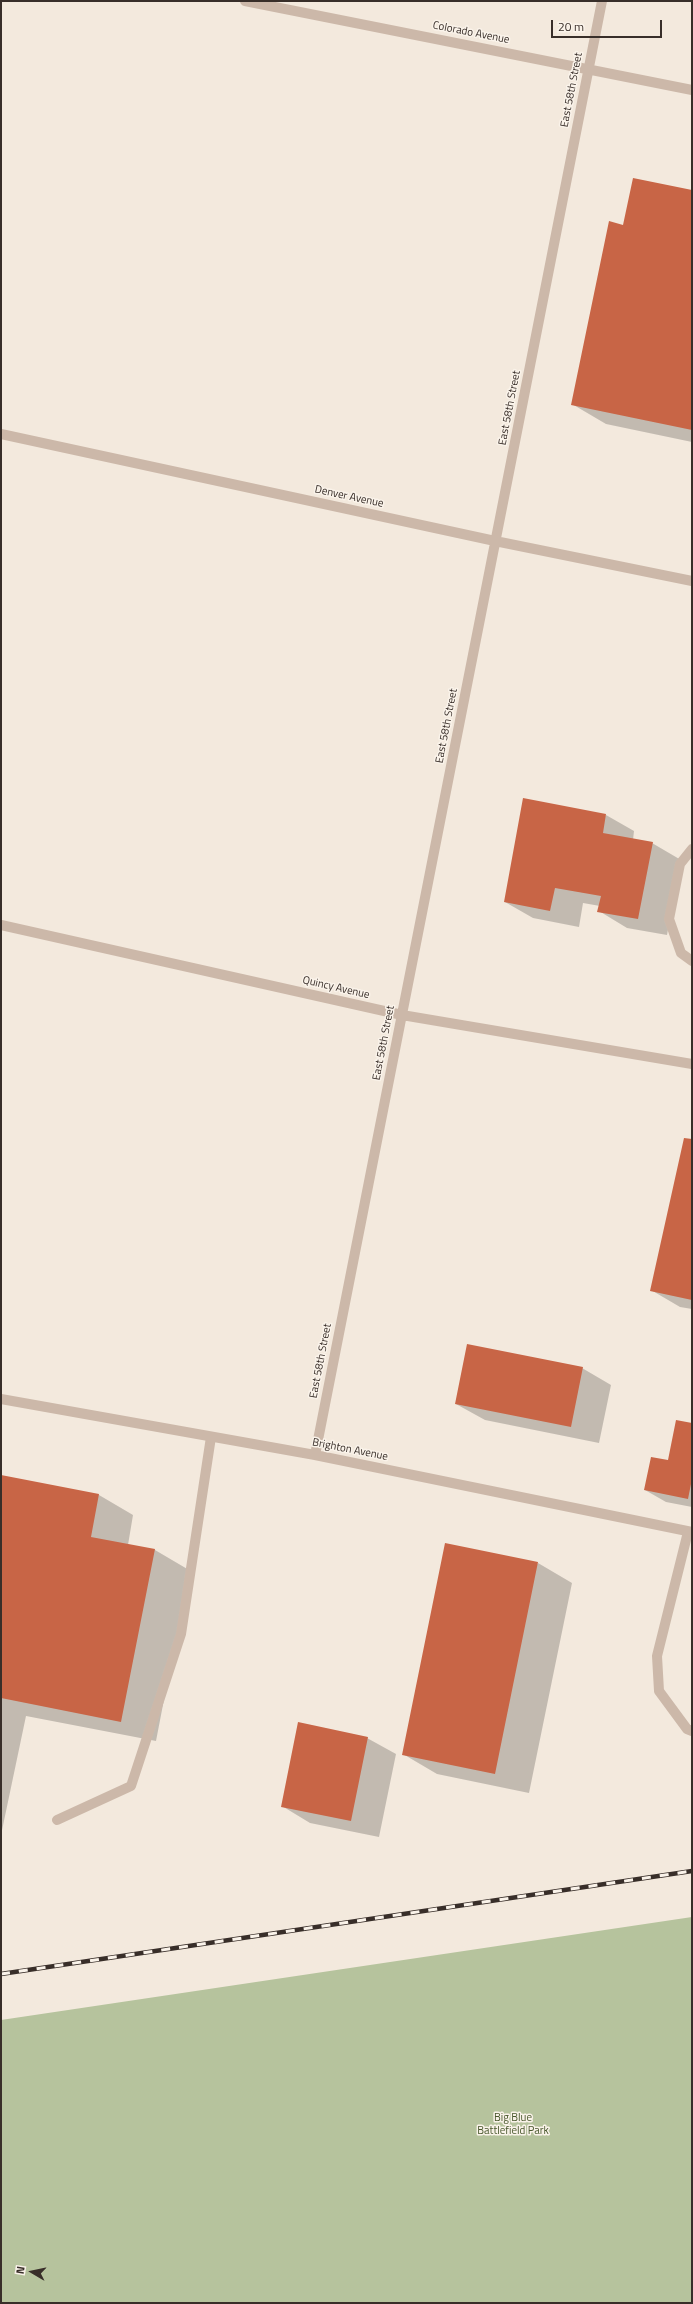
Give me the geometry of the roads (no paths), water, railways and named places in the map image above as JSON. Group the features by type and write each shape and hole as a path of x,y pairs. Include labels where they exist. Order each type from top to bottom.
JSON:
{"street":[{"name":"Colorado Avenue","path":"245,1 589,68 692,90"},
{"name":"East 58th Street","path":"314,1455 602,1"},
{"name":"Denver Avenue","path":"1,434 495,541 692,581"},
{"path":"692,849 680,864 669,919 681,953 692,961"},
{"name":"Quincy Avenue","path":"1,925 402,1015 692,1064"},
{"name":"Brighton Avenue","path":"1,1399 314,1455 690,1532"},
{"path":"57,1820 131,1786 181,1634 211,1437"},
{"path":"690,1532 657,1656 659,1691 687,1729 692,1731"}],"railway":[{"path":"1,1974 692,1871"}],"park label":[{"name":"Big Blue Battlefield Park","path":"513,2124"}]}
